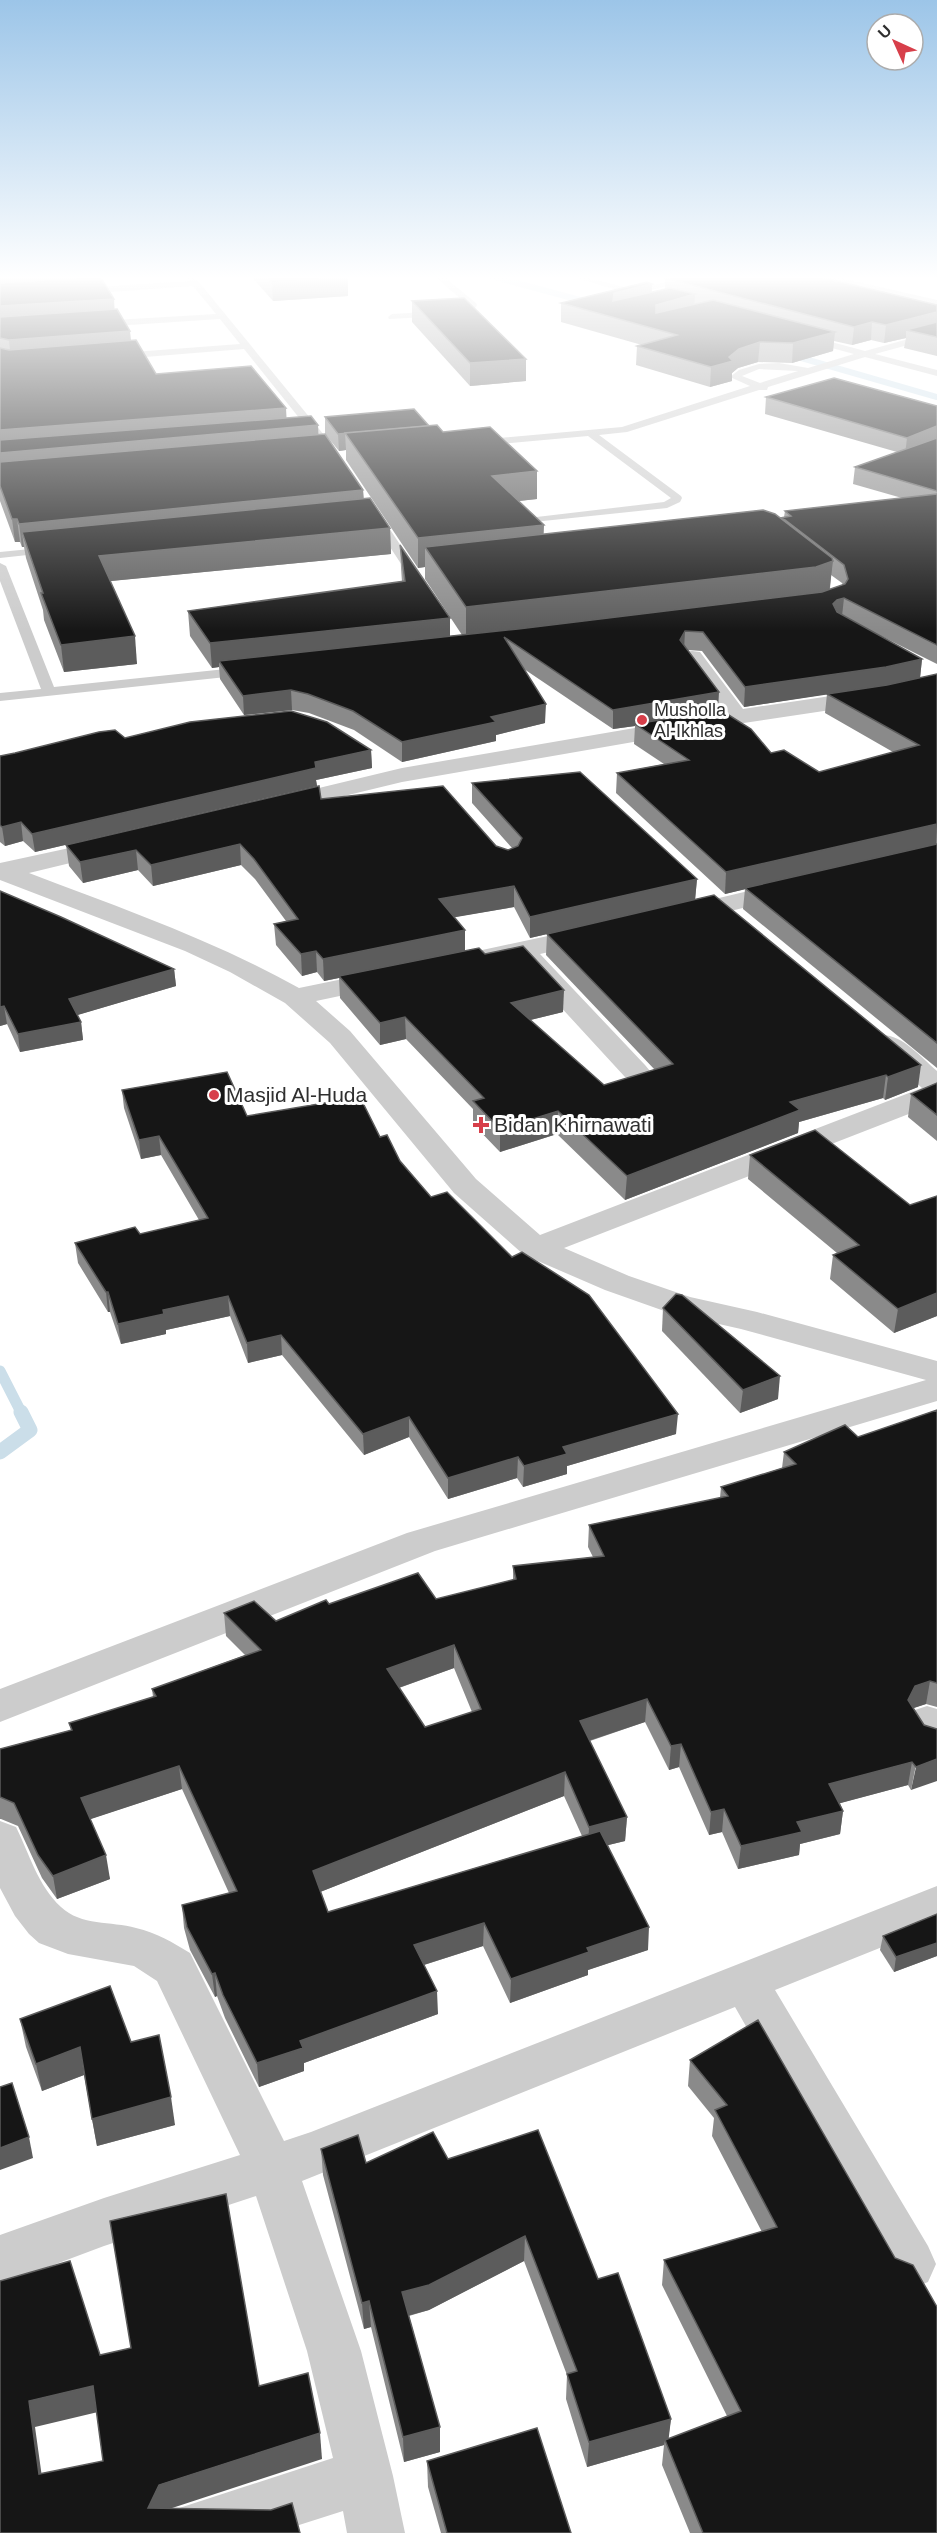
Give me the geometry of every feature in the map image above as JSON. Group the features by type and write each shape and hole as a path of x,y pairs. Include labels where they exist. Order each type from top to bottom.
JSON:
{"street":[{"path":"692,657 737,717"},
{"path":"916,665 937,676"},
{"path":"253,811 402,775 435,780 552,750 737,717 884,695 937,683"},
{"path":"552,750 577,774"},
{"path":"374,756 402,775"},
{"path":"1,872 128,842"},
{"path":"1,872 194,945 240,966 295,997 340,1037 465,1186 536,1248 617,1283 682,1306 746,1319 937,1372"},
{"path":"693,883 746,928"},
{"path":"662,919 811,884"},
{"path":"455,964 616,929"},
{"path":"524,950 635,1071"},
{"path":"295,997 409,973"},
{"path":"868,1028 937,1086"},
{"path":"536,1248 937,1093"},
{"path":"0,1706 421,1542 937,1389"},
{"path":"0,1839 28,1898 45,1922 60,1931 91,1941 146,1950 174,1967 272,2168 334,2351 365,2476 376,2533"},
{"path":"0,2260 104,2222 315,2154 937,1905"},
{"path":"745,1982 910,2264"},
{"path":"184,2533 365,2476"}],"lane":[{"path":"286,394 330,450"},
{"path":"462,445 623,430 738,394"},
{"path":"305,433 317,432"},
{"path":"528,521 667,504 676,500 677,498 590,433"},
{"path":"370,514 420,577"},
{"path":"0,555 59,549"},
{"path":"0,566 49,692"},
{"path":"0,697 254,669"}],"building":[{"path":"0,394 275,394 286,408 0,430"},
{"path":"776,394 894,394 937,406 937,426 907,438 766,397"},
{"path":"414,409 429,426 338,434 325,417"},
{"path":"311,416 318,425 0,453 0,440"},
{"path":"437,425 443,432 490,427 537,471 492,476 544,525 418,538 345,433"},
{"path":"325,434 363,490 19,524 17,519 12,519 0,486 0,462"},
{"path":"937,438 937,491 855,467"},
{"path":"937,494 937,645 844,598 833,604 837,612 922,659 886,667 745,687 703,632 685,631 680,640 719,692 613,710 504,637 546,704 491,717 496,722 402,742 353,711 308,694 291,690 243,696 219,661 518,629 822,592 845,584 848,579 844,565 780,518 791,516 785,511"},
{"path":"370,498 390,528 99,556 135,636 61,645 41,593 43,593 22,532"},
{"path":"763,510 775,514 833,561 816,567 466,607 425,547"},
{"path":"400,545 450,618 210,643 188,611 405,581"},
{"path":"937,674 937,824 726,872 617,773 689,760 635,724 721,710 751,729 771,753 784,750 819,772 919,745 827,694 887,685"},
{"path":"291,711 327,722 371,750 315,762 316,768 32,834 21,822 2,827 0,825 0,756 99,732 115,730 125,738 190,722"},
{"path":"580,772 697,879 530,917 514,886 439,899 465,930 323,959 316,951 301,954 274,924 298,919 254,859 240,844 151,865 136,850 80,862 66,845 319,786 321,799 443,786 496,846 508,850 518,846 522,838 472,783"},
{"path":"937,844 937,1043 745,888"},
{"path":"0,891 174,969 69,999 81,1022 18,1034 4,1006 0,1007"},
{"path":"714,895 921,1065 888,1077 886,1075 790,1102 800,1110 627,1176 558,1111 500,1129 473,1101 484,1098 405,1017 380,1023 339,976 479,948 485,954 523,946 564,990 511,1003 604,1085 673,1064 547,934"},
{"path":"227,1072 247,1116 360,1097 380,1137 387,1135 400,1161 431,1197 447,1192 512,1257 522,1252 589,1295 678,1414 563,1447 567,1454 524,1466 518,1457 448,1478 409,1417 363,1434 281,1335 247,1343 228,1296 163,1310 164,1314 118,1324 108,1292 75,1243 135,1227 140,1234 208,1218 159,1136 139,1140 122,1090"},
{"path":"937,1083 937,1115 911,1094"},
{"path":"815,1130 910,1205 937,1196 937,1293 898,1309 833,1255 859,1245 750,1155"},
{"path":"676,1294 682,1295 780,1376 743,1390 663,1308"},
{"path":"937,1410 937,1683 930,1681 915,1686 908,1700 924,1725 937,1729 937,1759 916,1767 912,1762 829,1784 843,1811 797,1822 802,1832 741,1846 724,1809 711,1812 681,1744 671,1746 647,1699 580,1721 627,1817 589,1827 565,1772 313,1871 328,1912 600,1831 649,1927 587,1948 589,1952 511,1979 484,1923 414,1945 437,1991 300,2041 303,2048 257,2063 223,1995 215,1973 212,1974 187,1927 182,1905 237,1891 179,1766 81,1798 106,1855 53,1876 38,1855 14,1803 0,1797 0,1749 72,1730 69,1723 156,1696 152,1689 261,1650 224,1613 254,1601 276,1621 326,1600 329,1604 418,1573 436,1599 516,1579 513,1566 604,1556 589,1525 728,1496 721,1487 796,1464 784,1452 845,1425 858,1437","holes":["454,1645 481,1709 425,1727 387,1669"]},
{"path":"937,1914 937,1943 896,1957 883,1936"},
{"path":"110,1986 131,2042 159,2035 171,2097 92,2119 80,2047 36,2064 20,2019"},
{"path":"758,2020 895,2258 913,2265 937,2307 937,2533 703,2533 665,2440 741,2411 664,2260 777,2227 715,2110 727,2105 690,2060"},
{"path":"12,2083 29,2137 0,2148 0,2087"},
{"path":"538,2130 598,2279 618,2273 671,2419 589,2442 567,2374 577,2371 525,2236 429,2285 402,2292 440,2427 403,2437 369,2301 362,2303 321,2149 358,2135 366,2163 433,2132 448,2159"},
{"path":"226,2194 259,2386 308,2373 320,2433 159,2485 148,2508 271,2510 292,2503 300,2533 0,2533 0,2281 70,2261 100,2355 131,2348 110,2221","holes":["93,2386 103,2461 39,2474 29,2401"]},
{"path":"537,2428 571,2533 447,2533 427,2461"}],"waterway":[{"path":"927,394 937,397"},
{"path":"0,1371 22,1414"},
{"path":"0,1452 30,1430 22,1414"}],"place":[{"name":"Musholla Al-Ikhlas","path":"642,720"},
{"name":"Masjid Al-Huda","path":"214,1095"},
{"name":"Bidan Khirnawati","path":"481,1125"}]}
